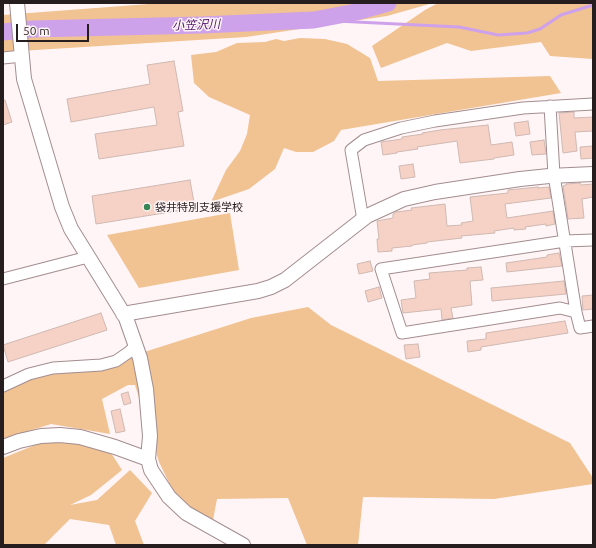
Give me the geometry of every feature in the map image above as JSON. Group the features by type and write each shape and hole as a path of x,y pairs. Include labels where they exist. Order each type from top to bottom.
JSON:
{"street":[{"path":"17,3 24,79 62,207 71,229 123,314 140,358 146,389 150,436 148,459 151,470 169,497 186,513 243,545"},
{"path":"3,58 22,56"},
{"path":"363,220 351,150 364,140 400,128 436,121 523,108 593,104"},
{"path":"550,106 554,175 576,312 580,328 593,326"},
{"path":"123,314 258,291 271,287 285,280 367,216 390,205 418,195 554,175 593,174"},
{"path":"576,312 560,308 402,333 381,269 565,241 593,240"},
{"path":"3,279 88,257"},
{"path":"3,386 29,374 53,368 101,365 116,361 136,346"},
{"path":"3,447 41,436 60,435 80,437 115,447 148,459"}],"shaded area":[{"path":"162,3 433,3 387,16 246,37 3,52 3,15"},
{"path":"438,3 593,3 593,59 550,56 541,42 471,51 447,43 381,68 372,46 425,10"},
{"path":"300,38 325,39 347,44 370,58 378,81 550,76 561,93 341,130 334,141 313,152 296,152 284,148 275,169 249,189 211,202 226,170 240,151 247,134 250,115 209,97 194,83 191,55 216,52 237,43 265,42 276,39 284,41"},
{"path":"230,213 239,270 139,288 107,235"},
{"path":"308,307 331,325 570,443 593,478 593,484 494,499 363,497 358,545 307,545 288,498 217,499 213,520 188,507 172,489 159,462 135,385 128,385 102,399 110,434 51,424 3,439 3,388 34,373 116,361 251,318"},
{"path":"50,439 84,443 111,453 122,470 91,495 70,505 97,500 130,470 152,493 135,521 144,545 116,545 109,525 70,519 44,545 3,545 3,458"}],"building":[{"path":"174,61 183,111 178,112 184,146 99,159 95,134 157,125 154,107 71,122 67,99 150,84 147,65"},
{"path":"3,100 5,100 12,122 3,125"},
{"path":"574,112 574,118 593,117 593,131 575,132 577,151 563,153 559,113"},
{"path":"528,121 530,134 516,136 514,123"},
{"path":"488,125 491,145 512,142 514,155 460,163 457,141 417,147 418,149 383,155 381,142 402,139 402,137 440,130"},
{"path":"544,140 546,154 532,155 530,142"},
{"path":"593,146 593,158 581,159 580,147"},
{"path":"413,164 415,177 401,179 399,166"},
{"path":"190,180 195,208 96,224 92,196"},
{"path":"580,183 581,185 593,184 593,197 582,199 584,218 568,219 563,186 566,184"},
{"path":"549,187 551,198 505,204 507,218 553,211 555,224 525,227 526,229 514,230 514,228 494,231 495,233 461,236 462,238 427,242 412,246 392,248 392,251 378,252 377,239 379,239 377,221 393,218 393,214 396,212 412,210 411,208 445,204 447,226 462,225 461,223 473,221 470,197 508,193 508,190"},
{"path":"559,253 562,266 507,272 506,263 547,257 547,255"},
{"path":"370,261 373,271 359,274 357,264"},
{"path":"481,267 483,280 470,281 472,305 451,308 453,318 442,320 441,309 403,313 401,300 416,298 414,281 430,279 429,273 467,270 467,268"},
{"path":"564,281 566,294 492,301 491,288"},
{"path":"379,287 382,298 368,302 365,291"},
{"path":"593,295 593,309 583,310 582,296"},
{"path":"101,313 107,330 8,362 3,345"},
{"path":"565,321 568,333 481,347 481,350 468,352 467,341 486,339 486,333"},
{"path":"418,344 420,357 406,359 404,345"},
{"path":"128,392 131,403 124,405 121,394"},
{"path":"120,409 125,431 116,433 111,411"}],"waterway":[{"name":"小笠沢川","path":"3,32 32,29 202,25 314,20 356,12 388,3"},
{"path":"315,20 459,27 498,35 527,33 540,29 561,15 593,5"}],"place":[{"name":"袋井特別支援学校","path":"147,207"}]}
